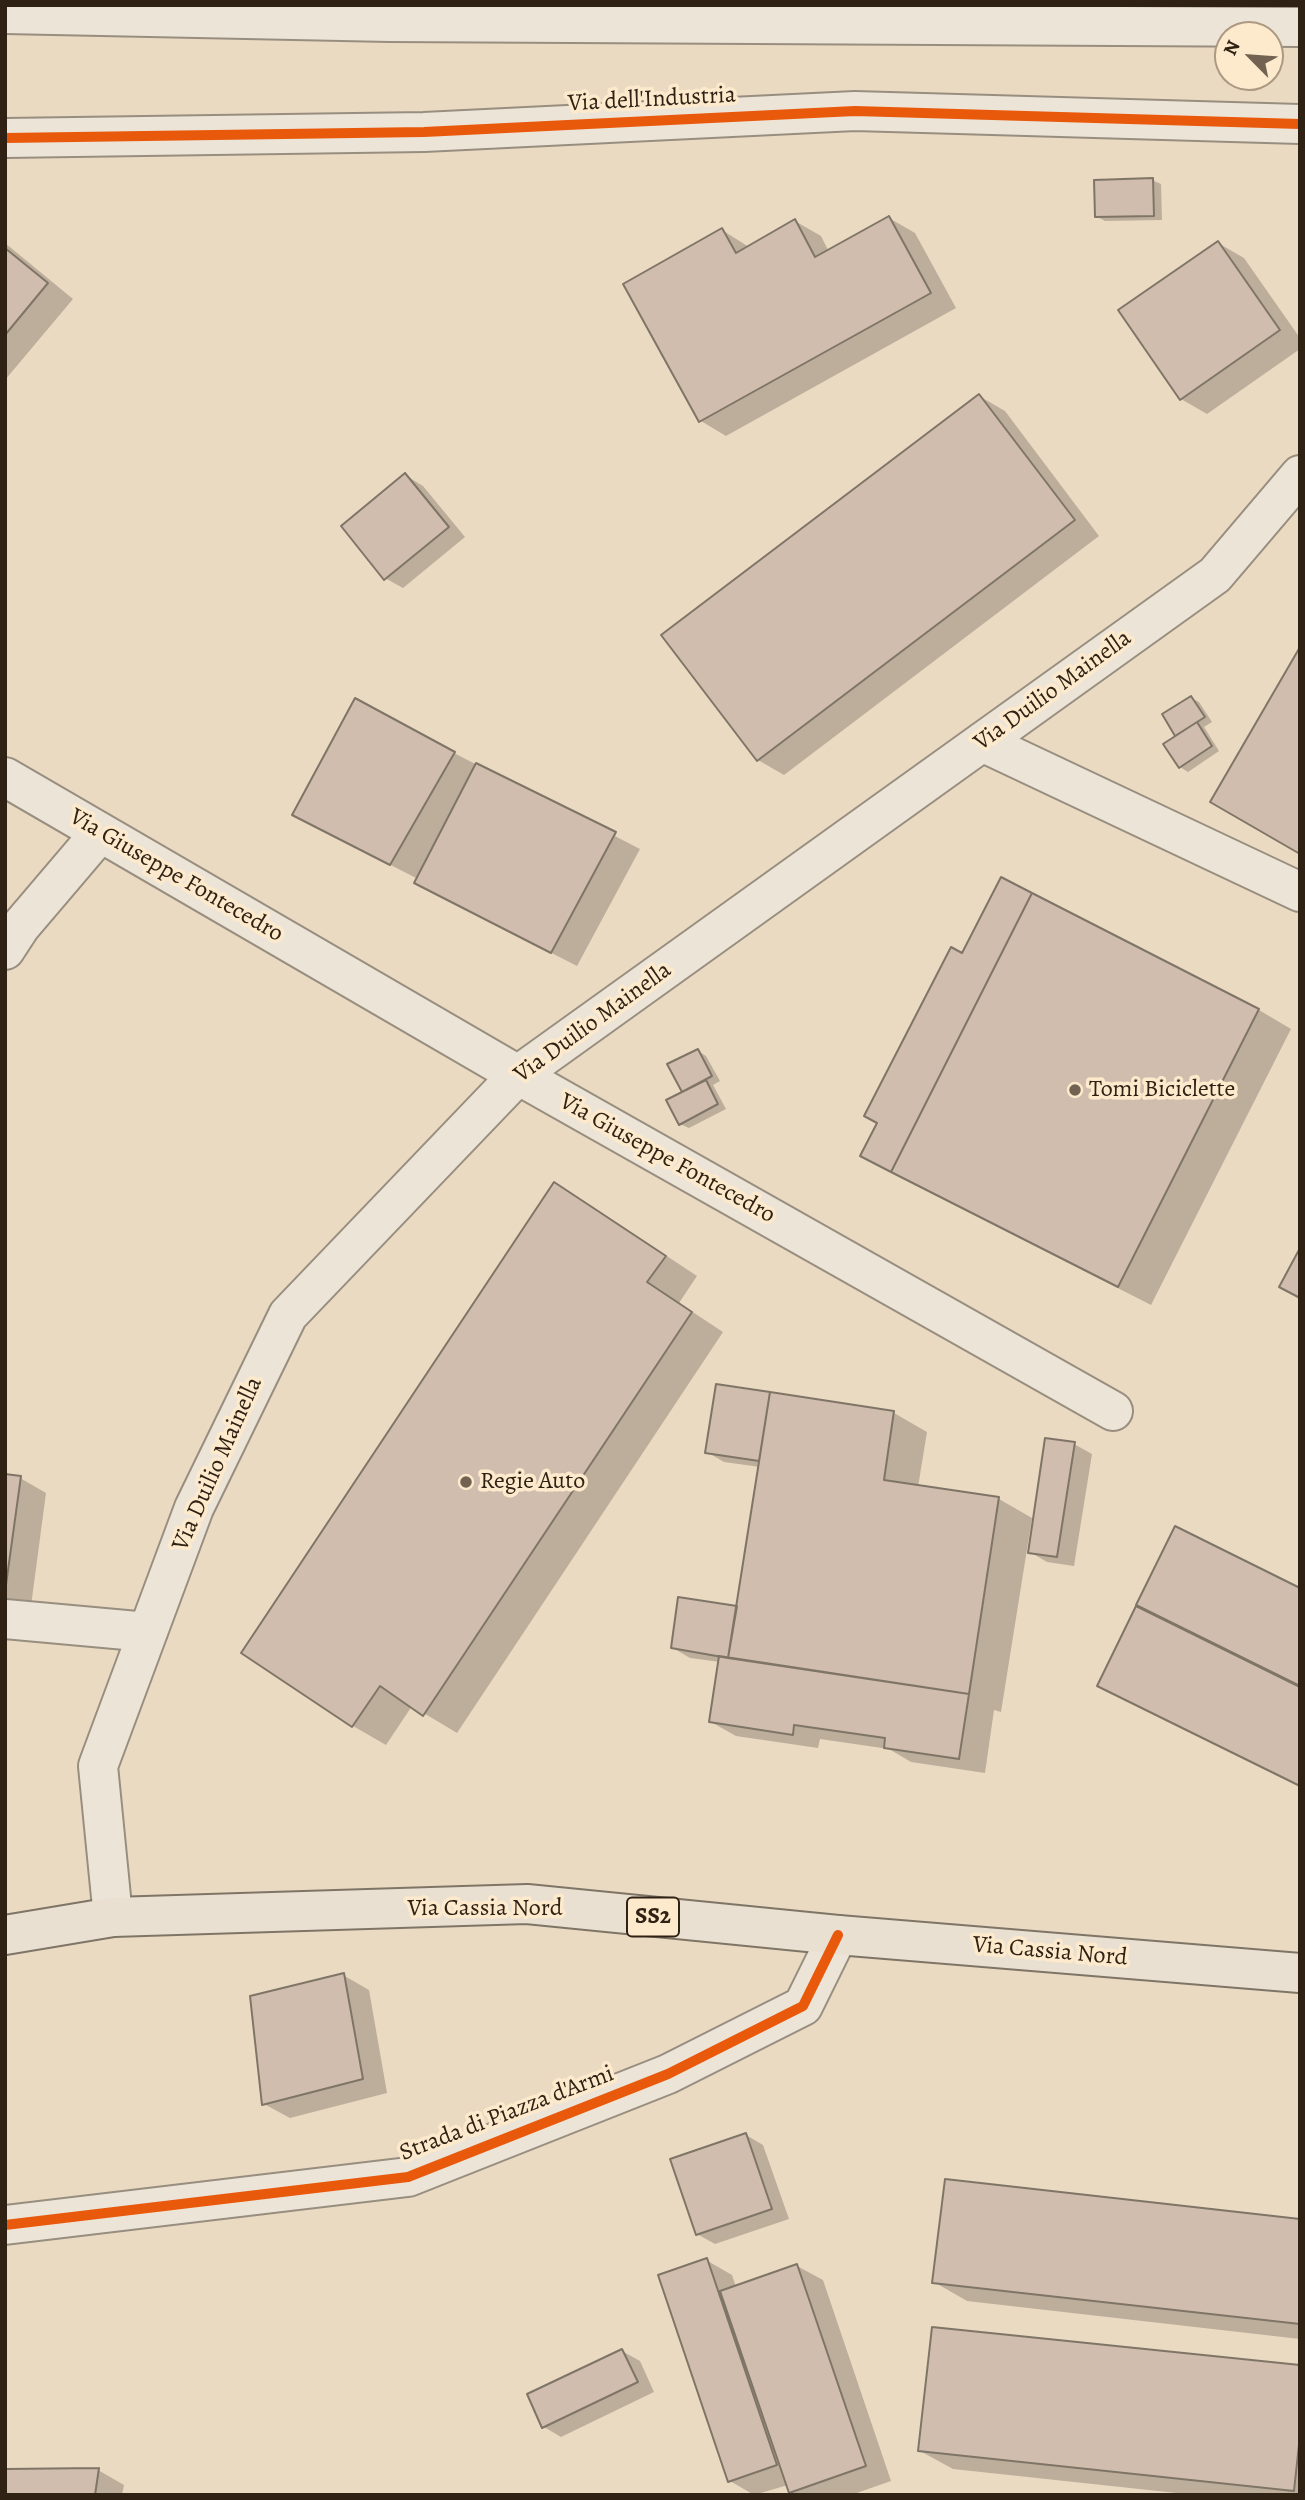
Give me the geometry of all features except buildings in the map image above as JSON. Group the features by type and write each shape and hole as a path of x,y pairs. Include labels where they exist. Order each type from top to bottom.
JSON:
{"main road":[{"name":"Via Cassia Nord","path":"5,1935 113,1917 527,1904 838,1935 1300,1973"}],"street":[{"path":"5,14 390,22 1300,27"},
{"name":"Via dell'Industria","path":"5,138 424,132 855,111 1300,124"},
{"name":"Via Duilio Mainella","path":"113,1917 98,1766 194,1508 288,1315 518,1075 1215,575 1300,475"},
{"path":"982,742 1300,892"},
{"name":"Via Giuseppe Fontecedro","path":"5,777 518,1075 1113,1411"},
{"path":"5,950 20,927 100,833"},
{"path":"5,1619 148,1632"},
{"name":"Strada di Piazza d'Armi","path":"5,2225 408,2177 668,2074 803,2006 838,1935"}],"cycle path":[{"path":"5,138 424,132 855,111 1300,124"},
{"path":"5,2225 408,2177 668,2074 803,2006 838,1935"}],"place":[{"name":"Tomi Biciclette","path":"1075,1090"},
{"name":"Regie Auto","path":"466,1482"}]}
